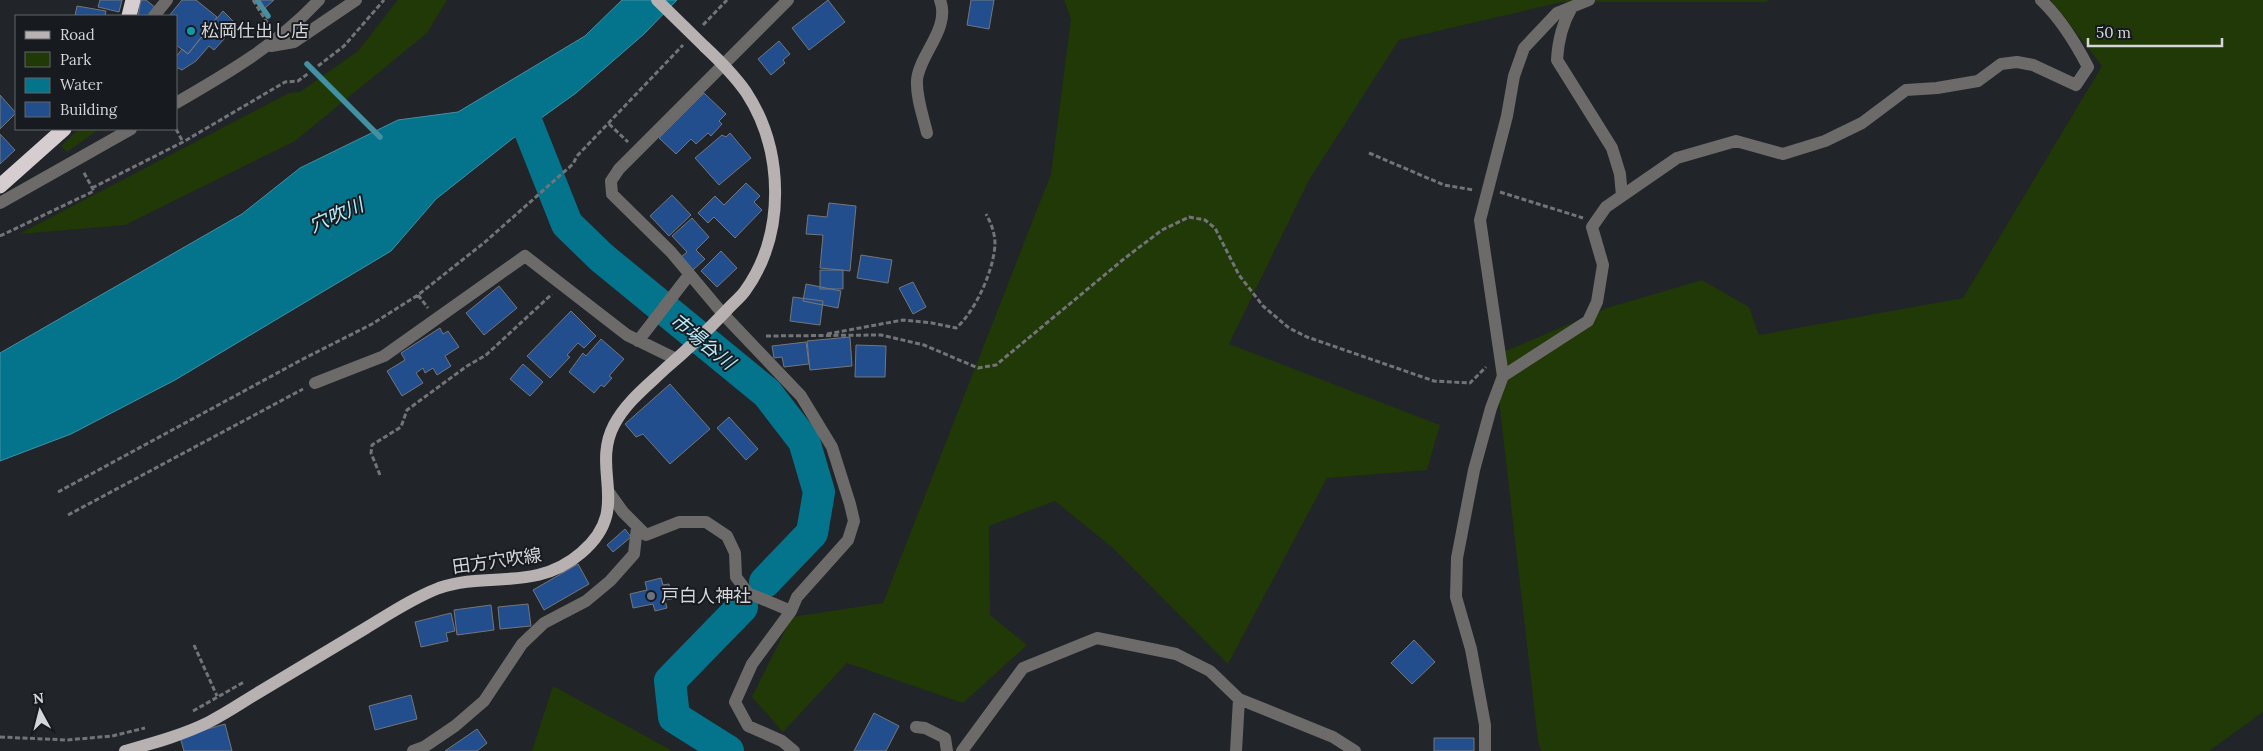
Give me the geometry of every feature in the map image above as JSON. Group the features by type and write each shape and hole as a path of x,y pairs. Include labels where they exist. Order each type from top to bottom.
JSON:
{"highway":[{"path":"129,15 132,0"},
{"path":"0,186 63,130"}],"main road":[{"name":"田方穴吹線","path":"125,751 166,739 209,722 391,612 436,589 463,581 504,581 548,573 580,554 598,535 609,510 607,448 613,426 631,400 686,350 745,291 764,254 775,214 775,174 764,129 747,94 725,65 657,0"}],"street":[{"path":"155,15 167,0"},
{"path":"178,102 225,75 268,46 299,22 320,0"},
{"path":"268,46 294,42 356,0"},
{"path":"788,0 619,169 611,181 612,194 671,252 689,275 718,319 749,342 802,396 832,447 854,522 848,540 797,597 791,611 752,664 735,702 748,726 782,742 794,751"},
{"path":"927,133 917,90 917,79 920,68 939,33 942,5 940,0"},
{"path":"1485,751 1485,725 1471,648 1456,598 1457,558 1474,470 1491,408 1503,376 1480,220 1508,116 1514,76 1524,48 1557,13 1589,0"},
{"path":"1503,376 1588,322 1597,302 1603,265 1592,227 1606,207 1677,158 1736,141 1783,154 1825,142 1862,124 1906,90 1937,88 1978,81 2001,64 2016,62 2033,65 2076,85 2088,67 2077,46 2054,12 2041,0"},
{"path":"1572,7 1564,22 1557,43 1557,60 1612,148 1620,174 1622,196"},
{"path":"0,203 129,130"},
{"path":"315,383 384,356 525,256 627,335 676,359"},
{"path":"638,341 689,275"},
{"path":"608,491 646,535 679,522 706,522 727,536 735,553 736,577 748,593 791,611"},
{"path":"413,751 424,747 484,701 522,644 544,622 586,601 610,581 634,554 638,527"},
{"path":"962,751 1024,668 1097,638 1176,654 1210,671 1239,698 1333,737 1355,751"},
{"path":"1236,751 1239,698"},
{"path":"437,751 451,736 459,722"},
{"path":"916,727 925,728 945,738 947,751"}],"path":[{"path":"253,0 262,16"},
{"path":"318,66 344,46 384,0"},
{"path":"700,28 727,0"},
{"path":"58,492 303,359 372,324 418,295 485,242 573,164 578,156 688,40"},
{"path":"92,188 183,142 285,82 298,81 309,74"},
{"path":"609,124 638,150"},
{"path":"177,130 183,142"},
{"path":"1369,153 1444,185 1488,190 1595,222"},
{"path":"0,236 94,191 90,184"},
{"path":"817,336 903,320 956,328 965,320 990,273 995,244 992,225 986,214"},
{"path":"749,342 762,336 881,335 924,345 978,368 996,365 1125,258 1162,230 1189,216 1205,220 1214,228 1239,275 1263,306 1289,328 1307,337 1434,381 1470,383 1501,353"},
{"path":"380,475 371,454 372,445 402,427 407,410 467,366 486,355 562,285"},
{"path":"68,515 315,383"},
{"path":"194,645 217,696"},
{"path":"185,714 252,678"},
{"path":"0,738 67,740 112,736 152,726"}],"green space":[{"path":"398,0 447,0 427,33 295,141 125,225 19,234 289,93 300,92 358,51"},
{"path":"1064,0 1769,0 1766,2 1562,2 1399,40 1309,180 1229,344 1440,425 1427,470 1327,478 1228,664 1113,548 1055,501 989,526 990,615 1027,645 963,703 847,663 783,732 752,697 792,617 883,603 1051,174 1071,19"},
{"path":"2051,0 2263,0 2263,712 2209,751 1541,751 1538,741 1494,356 1607,308 1702,280 1749,307 1759,335 1963,298 2102,66"},
{"path":"78,130 98,130 67,152 61,146"},
{"path":"553,686 673,751 532,751"}],"water":[{"name":"穴吹川","path":"622,0 677,0 644,34 576,93 512,139 436,199 391,251 175,380 71,434 0,461 0,353 242,214 300,168 398,120 458,112 585,36"}],"building":[{"path":"100,0 122,0 119,12 98,7"},
{"path":"141,0 146,0 156,8 151,15 138,15"},
{"name":"松岡仕出し店","path":"182,0 196,0 217,17 188,54 178,46 178,15 170,15"},
{"path":"260,0 274,0 265,8"},
{"path":"828,0 845,22 809,50 792,28"},
{"path":"971,0 994,0 989,29 967,25"},
{"path":"77,6 106,11 105,15 75,15"},
{"path":"223,11 237,25 214,50 209,46 196,61 182,70 178,68 178,54 182,49 188,54"},
{"path":"779,41 790,54 783,60 785,63 771,75 758,59"},
{"path":"704,93 726,114 719,121 722,124 711,136 708,133 696,144 691,139 676,154 659,138"},
{"path":"0,95 15,114 0,129"},
{"path":"730,133 751,158 719,185 695,158 722,135 726,137"},
{"path":"0,134 15,150 0,164"},
{"path":"746,183 760,196 754,202 762,210 735,238 714,217 708,223 698,213 715,196 724,205"},
{"path":"672,195 691,215 669,236 650,216"},
{"path":"829,203 856,206 850,271 820,268 823,235 806,234 808,215 827,217"},
{"path":"692,218 709,237 696,250 705,259 693,270 681,257 687,252 672,236"},
{"path":"721,251 737,268 717,287 701,271"},
{"path":"861,255 892,260 888,283 857,278"},
{"path":"820,270 843,270 843,289 820,289"},
{"path":"913,282 926,307 913,314 899,288"},
{"path":"806,284 841,291 838,308 803,301"},
{"path":"499,286 517,308 484,335 466,313"},
{"path":"793,297 823,301 820,325 790,321"},
{"path":"571,311 596,336 584,348 578,343 567,355 570,357 550,378 527,356"},
{"path":"440,328 443,334 448,331 459,347 445,356 451,366 437,375 433,368 425,373 423,368 416,373 423,383 402,396 387,371 405,360 401,353"},
{"path":"850,337 852,366 810,370 807,341"},
{"path":"601,339 624,359 609,376 612,378 604,387 601,385 594,393 569,372 583,353 586,356"},
{"path":"806,342 809,364 784,367 782,357 774,358 772,346"},
{"path":"856,345 886,346 885,377 855,377"},
{"path":"523,364 543,382 530,396 510,379"},
{"path":"670,384 710,429 670,464 643,434 636,437 625,424"},
{"path":"729,417 758,449 746,460 717,428"},
{"path":"625,529 631,537 613,552 607,545"},
{"path":"578,564 589,584 544,610 533,590"},
{"name":"戸白人神社","path":"661,578 663,585 669,584 672,599 665,600 667,608 655,611 653,604 633,608 630,594 647,590 645,582"},
{"path":"528,604 531,626 500,629 498,607"},
{"path":"491,605 494,630 457,635 454,610"},
{"path":"451,613 455,631 446,633 448,641 421,647 415,622"},
{"path":"1414,640 1435,662 1412,684 1391,663"},
{"path":"411,695 417,719 375,730 369,706"},
{"path":"874,713 899,726 886,751 854,751"},
{"path":"225,724 232,751 184,751 180,737"},
{"path":"477,729 487,743 477,751 445,751"},
{"path":"1434,738 1474,738 1474,751 1434,751"}],"waterway":[{"path":"257,0 268,16"},
{"path":"307,64 380,137"},
{"name":"市場谷川","path":"520,106 567,224 601,257 767,393 804,441 819,492 812,533 765,582"},
{"name":"市場谷川","path":"728,751 674,717 670,681 742,607"}],"place":[{"name":"松岡仕出し店","path":"191,31"},
{"name":"戸白人神社","path":"651,596"}]}
